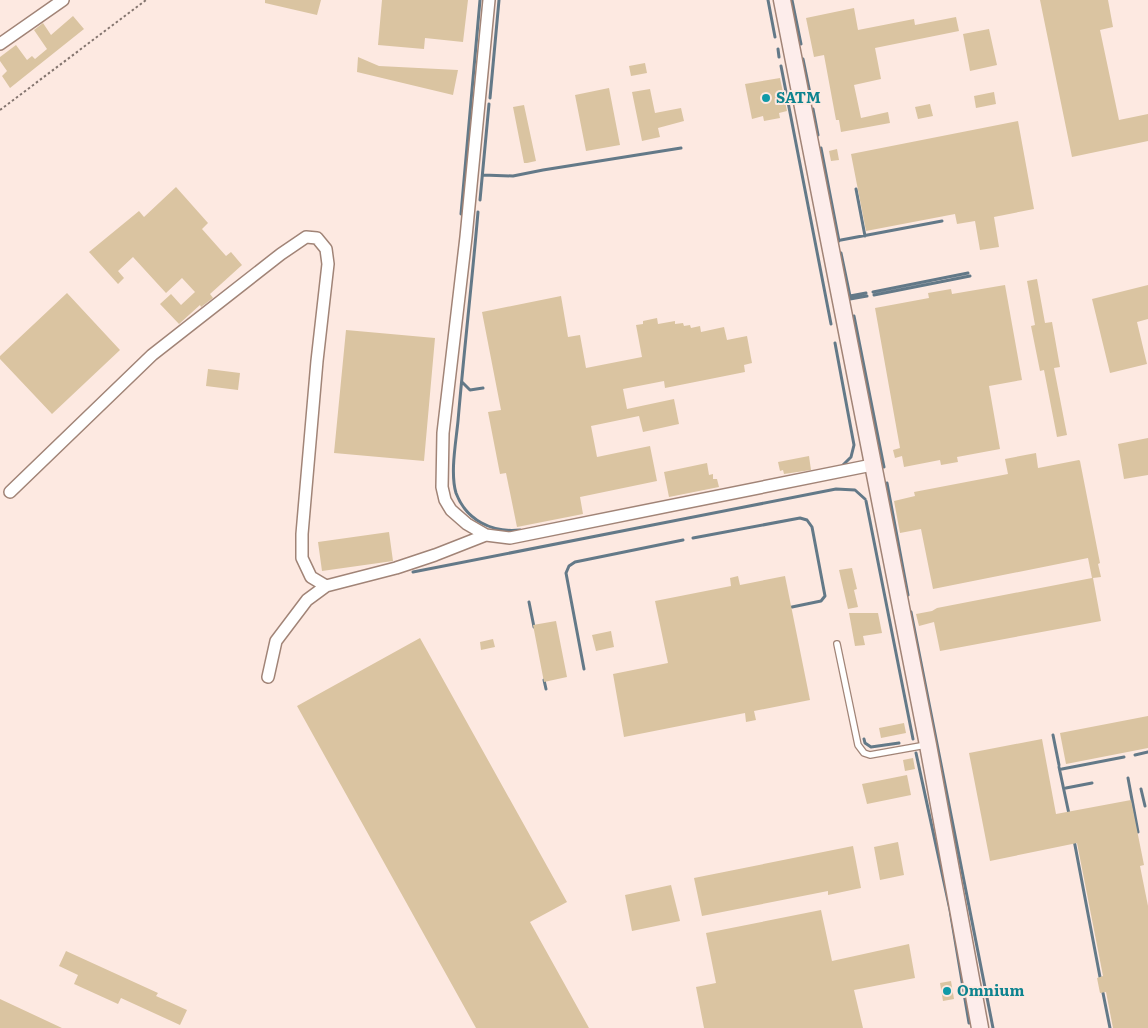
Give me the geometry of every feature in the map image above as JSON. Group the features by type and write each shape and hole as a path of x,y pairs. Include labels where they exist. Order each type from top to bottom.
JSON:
{"main road":[{"path":"782,0 928,744 980,1028"}],"street":[{"path":"0,44 64,0"},
{"path":"489,0 466,236 443,433 442,487 445,500 452,510 467,524 486,535 510,538 872,465"},
{"path":"10,492 152,355 281,254 306,237 317,238 326,249 328,264 317,361 302,534 302,558 311,577 326,586"},
{"path":"268,677 276,641 307,600 326,586 396,568 486,535"}],"lane":[{"path":"837,644 858,745 864,753 870,755 928,744"}],"path":[{"path":"0,110 146,0"}],"building":[{"path":"265,0 321,0 317,15 265,3"},
{"path":"382,0 468,0 463,42 425,38 424,49 378,45"},
{"path":"1040,0 1108,0 1113,27 1100,30 1119,120 1148,114 1148,141 1072,157"},
{"path":"854,8 858,30 914,19 915,25 956,17 959,31 875,48 881,79 854,85 861,118 888,112 890,123 841,132 839,120 836,120 824,55 814,57 806,18"},
{"path":"73,16 84,29 10,88 2,76 7,71 0,61 0,57 16,45 27,60 32,56 35,59 47,49 34,30 43,23 51,35"},
{"path":"989,29 997,65 970,71 963,34"},
{"path":"358,57 379,66 458,70 453,95 357,72"},
{"path":"645,63 647,73 631,76 629,66"},
{"name":"SATM","path":"780,78 787,111 779,113 780,118 764,121 763,116 752,119 745,84"},
{"path":"609,88 620,145 586,151 575,95"},
{"path":"650,89 655,113 681,108 684,121 658,128 660,137 642,141 632,92"},
{"path":"994,92 996,104 976,108 974,96"},
{"path":"930,104 933,116 918,119 915,107"},
{"path":"524,105 536,161 527,163 524,163 513,107"},
{"path":"1018,121 1034,209 994,217 999,247 980,250 975,221 957,224 955,214 866,231 851,154"},
{"path":"837,149 839,160 831,161 829,151"},
{"path":"176,187 208,223 202,229 226,256 231,252 242,265 210,294 213,298 201,307 200,305 179,324 160,304 171,294 181,305 195,292 182,278 166,293 133,257 118,271 124,278 118,284 89,252 139,211 144,217"},
{"path":"1037,279 1045,323 1052,322 1060,367 1054,368 1067,435 1057,437 1044,370 1040,371 1031,326 1035,325 1027,281"},
{"path":"1005,285 1022,380 989,386 1000,449 957,457 958,462 941,465 940,460 904,467 902,456 895,458 893,450 900,448 875,308 929,298 928,293 951,289 952,294"},
{"path":"1148,285 1148,319 1137,322 1147,364 1110,373 1092,299"},
{"path":"67,293 120,350 52,414 0,359 0,356"},
{"path":"561,296 568,337 580,335 586,368 642,357 636,325 643,324 643,321 657,318 658,324 675,321 675,324 683,323 684,326 690,325 691,328 700,326 701,332 724,327 727,340 747,336 752,363 744,365 745,372 665,388 664,381 623,389 627,409 674,399 679,424 643,432 639,416 591,426 597,457 650,446 657,481 580,497 583,514 517,527 506,473 500,474 488,412 501,410 482,312"},
{"path":"346,330 435,338 424,461 334,453"},
{"path":"208,369 240,373 238,390 206,386"},
{"path":"1148,438 1148,475 1124,479 1118,444"},
{"path":"1036,453 1038,468 1080,461 1100,563 1098,564 1101,577 1093,578 1101,621 940,651 934,622 919,626 916,614 932,611 937,608 1092,578 1088,558 933,589 921,529 900,533 894,501 915,496 914,492 1008,474 1005,459"},
{"path":"809,456 811,470 784,474 783,470 780,471 778,462"},
{"path":"707,463 709,475 713,474 713,479 717,479 719,487 669,497 664,472"},
{"path":"389,532 393,561 322,571 318,542"},
{"path":"852,568 857,589 854,590 858,607 848,609 839,570"},
{"path":"738,576 740,585 785,576 810,700 754,711 756,720 746,722 745,713 624,737 613,674 668,663 655,601 731,586 730,578"},
{"path":"849,613 878,613 882,633 863,636 865,645 855,646"},
{"path":"556,621 567,677 544,682 533,625"},
{"path":"611,631 614,647 596,651 592,635"},
{"path":"420,638 567,902 530,922 589,1028 476,1028 297,706"},
{"path":"493,639 495,647 481,650 480,642"},
{"path":"1148,716 1148,748 1066,764 1060,733"},
{"path":"904,723 906,733 881,738 879,728"},
{"path":"1042,739 1056,814 1131,800 1144,865 1140,866 1148,906 1148,1028 1113,1028 1106,992 1100,993 1097,978 1103,976 1077,843 990,861 969,753"},
{"path":"913,758 915,769 905,771 903,760"},
{"path":"907,775 911,795 867,804 862,784"},
{"path":"898,842 904,875 880,880 874,847"},
{"path":"853,846 861,888 828,895 828,891 702,916 694,878"},
{"path":"671,885 680,921 632,931 625,895"},
{"path":"821,910 832,961 909,944 915,978 854,990 863,1028 704,1028 696,987 716,983 706,933"},
{"path":"66,951 158,993 156,996 187,1010 180,1025 121,998 118,1004 74,984 78,975 59,966"},
{"name":"Omnium","path":"951,981 954,999 943,1001 940,983"},
{"path":"0,999 62,1028 0,1028"}],"waterway":[{"path":"461,214 480,0"},
{"path":"490,98 499,0"},
{"path":"768,0 775,37"},
{"path":"792,0 801,44"},
{"path":"778,49 779,57"},
{"path":"803,59 811,98"},
{"path":"781,66 831,324"},
{"path":"480,200 489,104"},
{"path":"813,109 818,135"},
{"path":"483,175 513,176 681,148"},
{"path":"821,148 839,241"},
{"path":"856,189 865,236"},
{"path":"478,212 454,457 454,485 460,502 466,511 481,523 500,529 520,530"},
{"path":"841,240 942,221"},
{"path":"841,253 850,296 866,293"},
{"path":"873,292 968,273"},
{"path":"874,295 970,276"},
{"path":"850,299 867,296"},
{"path":"854,316 884,467"},
{"path":"835,343 854,445 851,457 842,466"},
{"path":"462,382 470,390 483,388"},
{"path":"887,483 908,595"},
{"path":"413,572 836,489 855,490 865,499"},
{"path":"866,501 913,739"},
{"path":"693,538 800,518 807,520 812,527 825,596 821,601 792,607"},
{"path":"584,669 566,573 569,566 575,562 683,540"},
{"path":"529,602 534,627"},
{"path":"911,612 993,1028"},
{"path":"544,680 546,689"},
{"path":"1053,735 1059,765"},
{"path":"864,739 865,743 871,747 899,743"},
{"path":"1135,755 1148,752"},
{"path":"916,753 950,910 969,1023"},
{"path":"1062,769 1124,757"},
{"path":"1059,767 1069,814"},
{"path":"1128,778 1138,832"},
{"path":"1066,788 1092,783"},
{"path":"1141,789 1145,806"},
{"path":"1074,840 1100,977"},
{"path":"1103,993 1110,1028"}],"place":[{"name":"SATM","path":"766,98"},
{"name":"Omnium","path":"947,991"}]}
